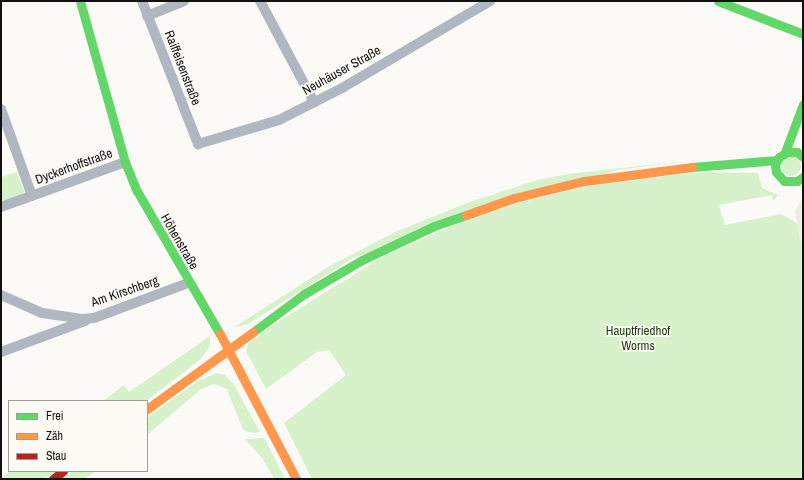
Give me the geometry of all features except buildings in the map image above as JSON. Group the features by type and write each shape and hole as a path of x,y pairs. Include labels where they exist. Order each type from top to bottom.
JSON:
{"main road":[{"name":"Höhenstraße","path":"80,1 126,162 150,218 228,348 296,479"},
{"path":"718,1 803,34"},
{"path":"148,408 289,304 350,267 399,241 471,211 539,191 610,176 727,166 777,160 785,152 803,104"},
{"path":"785,152 800,155 803,120"},
{"path":"776,172 777,160"},
{"path":"727,166 776,172 784,181 791,183 803,177"},
{"path":"53,479 62,472"}],"street":[{"name":"Raiffeisenstraße","path":"142,1 198,144"},
{"path":"147,16 184,1"},
{"path":"260,1 314,102"},
{"name":"Neuhäuser Straße","path":"198,144 268,124 314,102 490,1"},
{"name":"Dyckerhoffstraße","path":"1,110 32,196"},
{"name":"Dyckerhoffstraße","path":"1,207 126,162"},
{"name":"Am Kirschberg","path":"1,295 46,315 72,319 94,318 188,283"},
{"path":"1,352 94,318"}],"shaded area":[{"path":"803,198 803,251 795,211"}],"green space":[{"path":"791,156 798,159 801,166 798,173 791,176 784,173 781,166 784,159"},
{"path":"694,160 618,170 353,258 248,324 233,328 328,267 395,232 467,203 534,181 568,174"},
{"path":"17,172 24,191 22,196 1,203 1,177"},
{"name":"Hauptfriedhof Worms","path":"704,172 758,173 762,188 778,195 773,201 772,195 719,205 725,225 781,214 797,223 803,251 803,479 312,479 284,423 346,375 329,350 317,352 266,389 246,351 248,344 268,328 387,254 488,211 596,183"},
{"path":"210,336 210,346 201,359 147,400 104,400 124,385 129,392"},
{"path":"216,373 225,375 233,383 260,432 252,433 243,430 227,389 214,384 201,389 148,434 148,417 198,381"},
{"path":"245,439 265,439 285,479 274,479 263,459"},
{"path":"9,472 55,472 45,479 1,479"},
{"path":"72,472 94,472 84,479 62,479"}],"traffic: fast":[{"path":"80,1 125,162 137,191 220,334"},
{"path":"718,1 803,34"},
{"path":"785,152 803,104"},
{"path":"803,157 797,152 787,152 779,157 775,165 776,172 784,181 797,181 803,177"},
{"path":"692,167 777,160"},
{"path":"253,332 304,294 362,260 434,226 466,215"}],"traffic: slow":[{"path":"466,215 514,198 584,181 692,167"},
{"path":"148,408 253,332"},
{"path":"220,334 296,479"}],"traffic: jam":[{"path":"53,479 62,472"}]}
